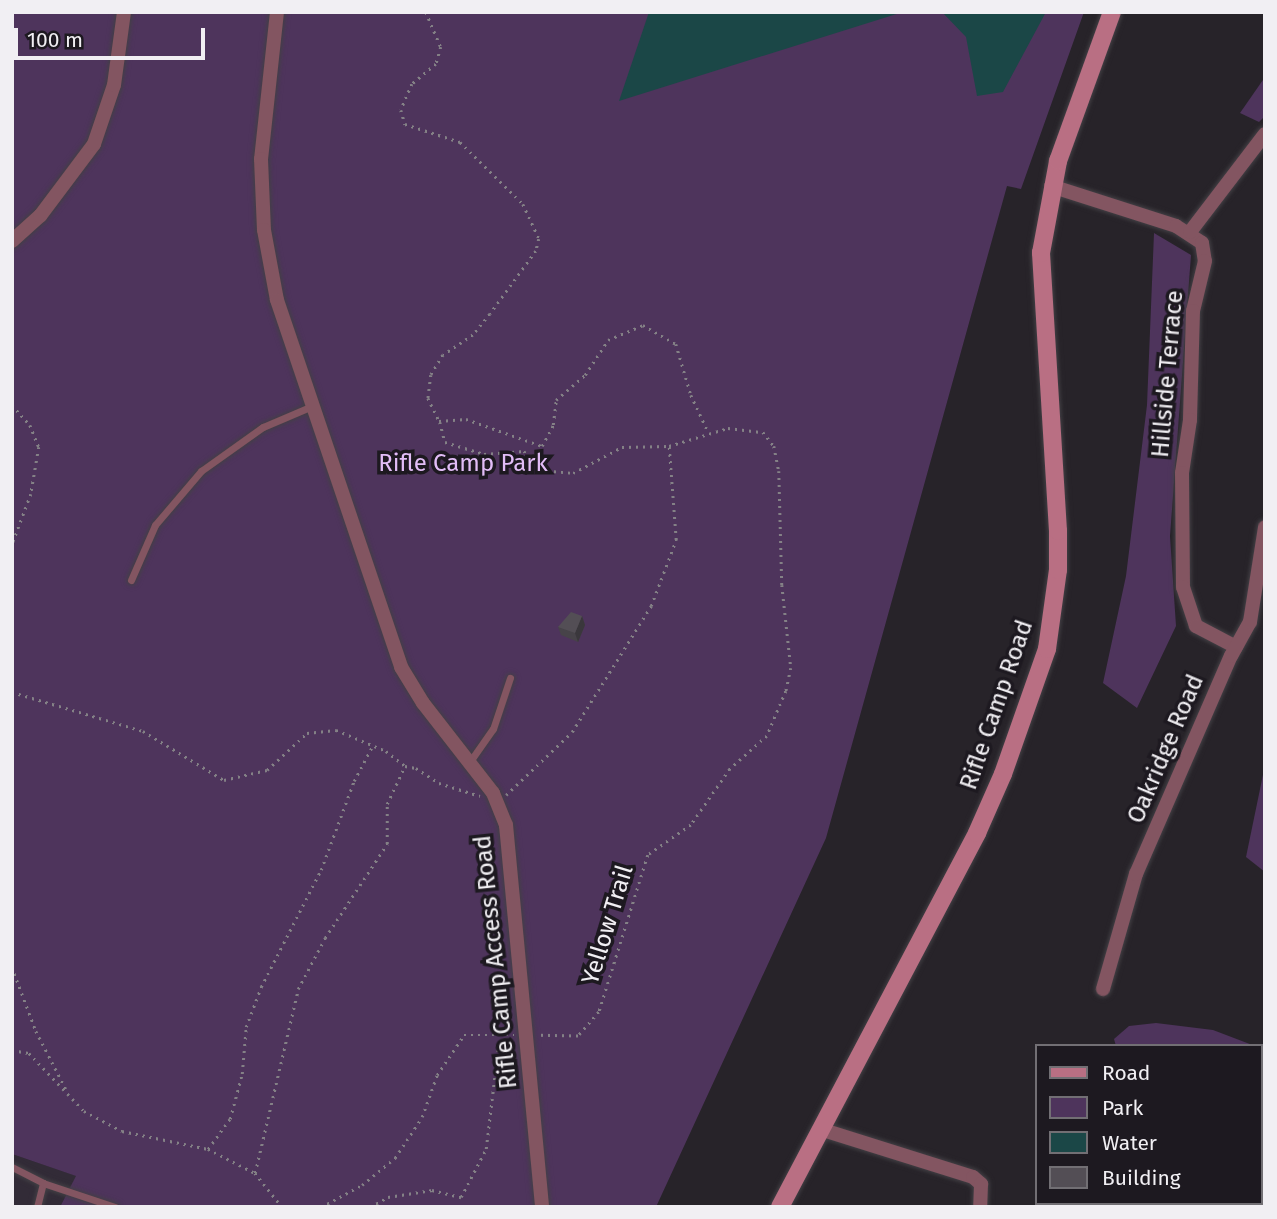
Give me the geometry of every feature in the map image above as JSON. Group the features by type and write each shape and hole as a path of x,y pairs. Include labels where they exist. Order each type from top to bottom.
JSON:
{"street":[{"path":"12,241 65,187 94,144 114,85 124,12"},
{"name":"Rifle Camp Access Road","path":"277,12 261,159 264,230 277,300 310,407 401,667 423,703 471,760 493,793 506,825 542,1207"},
{"name":"Rifle Camp Road","path":"779,1207 977,833 1003,774 1046,649 1058,570 1041,253 1051,186 1112,12"},
{"path":"1051,186 1190,232 1265,134"},
{"name":"Hillside Terrace","path":"1190,232 1205,253 1189,360 1189,421 1182,473 1183,587 1196,626 1236,647"},
{"name":"Oakridge Road","path":"1103,989 1136,874 1255,604 1265,527"},
{"path":"820,1129 973,1177 981,1184 980,1207"}],"lane":[{"path":"131,580 155,525 201,471 263,427 310,407"},
{"path":"471,760 493,729 510,678"},
{"path":"12,1167 43,1183 115,1207"},
{"path":"37,1207 43,1183"}],"path":[{"path":"426,12 441,47 436,64 412,84 401,110 405,124 460,142 523,204 538,239 536,251 490,314 473,335 443,355 431,375 428,398 445,442 484,454 524,451 540,470 573,473 622,447 669,446"},
{"name":"Yellow Trail","path":"439,421 466,419 542,446 553,425 556,400 585,374 608,340 643,325 676,344 691,395 708,431 748,428 763,432 774,446 791,668 786,691 767,736 730,769 691,825 648,855 599,1012 578,1035 526,1035"},
{"path":"12,405 30,425 39,447 31,494 12,545"},
{"path":"208,1149 230,1119 246,1027 261,987 321,870 354,781 373,746"},
{"path":"255,1173 298,989 324,938 387,844 387,804 404,766"},
{"path":"12,967 36,1031 68,1093"},
{"path":"321,1207 362,1185 395,1158 422,1117 437,1075 464,1035 526,1035"},
{"path":"370,1207 388,1197 432,1190 461,1197 486,1149 498,1048 526,1035"},
{"path":"12,1050 29,1054 84,1111 122,1131 208,1149 255,1173 282,1207"}],"shaded area":[{"path":"12,1154 77,1176 60,1207 12,1207"}],"green space":[{"name":"Rifle Camp Park","path":"12,12 1084,12 1021,189 1007,186 826,838 656,1207 60,1207 76,1176 12,1154"},
{"path":"1265,77 1265,116 1259,122 1240,113"},
{"path":"1154,233 1191,255 1170,536 1176,626 1137,708 1103,683 1126,576 1147,405"},
{"path":"1265,765 1265,872 1246,857"},
{"path":"1156,1023 1213,1030 1250,1044 1115,1044 1114,1039 1129,1026"},
{"path":"1263,1048 1265,1049 1263,1122"},
{"path":"1053,1205 1144,1205 1055,1207"}],"water":[{"path":"649,12 903,12 619,101"},
{"path":"942,12 1046,12 1003,92 977,96 966,37"}],"building":[{"path":"571,612 582,616 575,633 558,627"}]}
